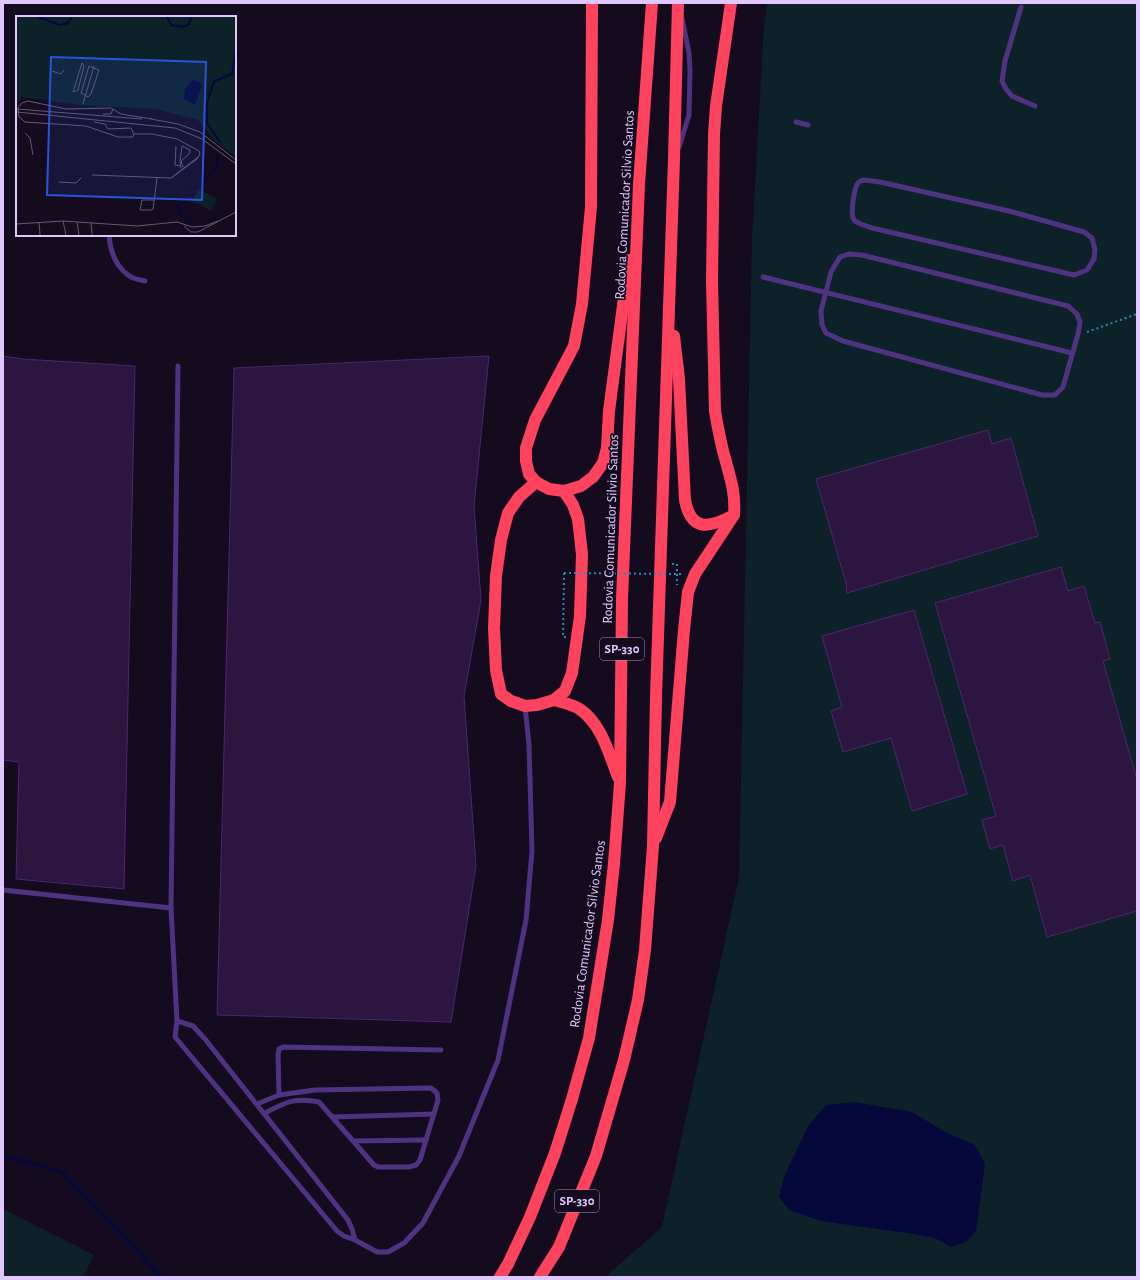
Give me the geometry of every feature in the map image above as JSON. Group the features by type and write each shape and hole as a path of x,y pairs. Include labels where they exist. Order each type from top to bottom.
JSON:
{"highway":[{"path":"592,3 591,207 582,304 574,346 535,420 526,448 526,461 529,474 536,482 549,489 564,491 581,486 593,477 603,463 607,448 609,411 639,184"},
{"name":"Rodovia Comunicador Silvio Santos","path":"500,1277 508,1264 530,1217 572,1099 589,1038 608,920 620,783 622,599 639,184 652,3"},
{"name":"SP-330","path":"540,1277 559,1247 596,1156 624,1060 638,1000 645,950 652,846 670,304 678,3"},
{"path":"652,846 670,802 688,592 695,574 734,515 735,497 715,411 712,281 714,134 716,106 731,3"},
{"path":"670,304 679,379 685,500 687,511 690,517 698,523 706,525 718,523 734,515"},
{"path":"536,482 519,497 508,513 501,540 496,576 494,628 496,670 501,694 511,701 525,706 537,706 554,700 565,691 572,673 580,616 582,554 578,519 573,505 564,491"},
{"path":"554,700 578,708 595,725 604,741 620,783"}],"lane":[{"path":"1021,7 1005,62 1002,81 1012,96 1035,106"},
{"path":"796,122 808,125"},
{"path":"865,180 1009,211 1084,232 1092,238 1095,250 1094,259 1087,270 1074,275 996,256 902,236 872,228 855,221 853,218 852,208 857,186 859,182 865,180"},
{"path":"109,236 113,256 122,271 133,278 145,281"},
{"path":"849,254 862,255 1068,306 1077,314 1080,322 1072,353 1062,387 1055,395 1048,396 843,341 826,333 822,325 821,312 831,272 840,257 849,254"},
{"path":"763,276 826,293 1072,353"},
{"path":"178,366 171,908 177,1021 175,1037 336,1231 377,1252 388,1252 404,1243 423,1223 459,1156 498,1060 526,920 532,851 529,745 525,706"},
{"path":"3,890 171,908"},
{"path":"177,1021 194,1026 205,1039 265,1113 348,1220 355,1240"},
{"path":"279,1095 278,1055 279,1049 283,1047 441,1050"},
{"path":"257,1104 279,1095 316,1090 431,1088 436,1093 438,1100 420,1160 416,1165 409,1167 378,1167 370,1162 319,1102 306,1099 285,1102 265,1113"},
{"path":"333,1117 434,1114"},
{"path":"353,1141 426,1140"}],"path":[{"path":"1087,332 1137,314"},
{"path":"567,637 563,637 564,573 683,574"}],"shaded area":[{"path":"767,3 1137,3 1137,1277 605,1277 662,1227 739,877 752,239 764,26"},
{"path":"855,1102 912,1112 945,1132 975,1145 985,1164 976,1231 966,1242 951,1247 935,1238 821,1221 789,1210 779,1197 784,1177 808,1126 826,1105"},
{"path":"3,1209 94,1255 83,1277 3,1277"}],"building":[{"path":"3,356 23,359 135,366 124,889 16,879 19,762 3,760"},
{"path":"489,356 474,506 481,600 464,696 476,866 451,1022 217,1015 234,368"},
{"path":"988,430 992,444 1011,438 1038,536 847,593 846,583 816,479"},
{"path":"1061,567 1068,591 1084,586 1095,623 1100,622 1110,659 1103,661 1137,780 1137,911 1047,937 1030,875 1013,881 1003,845 990,849 982,820 996,816 935,603"},
{"path":"914,610 967,794 912,811 891,738 843,752 831,711 842,707 822,636"}],"waterway":[{"path":"3,1154 8,1157 62,1172 162,1277"}]}
